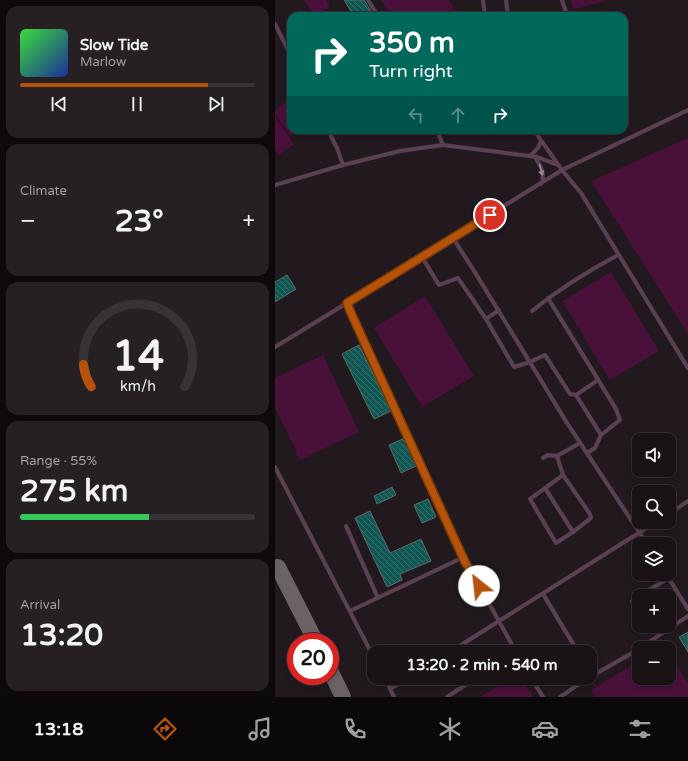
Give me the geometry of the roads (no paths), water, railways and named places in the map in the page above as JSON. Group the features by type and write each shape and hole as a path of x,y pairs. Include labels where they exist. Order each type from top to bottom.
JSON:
{"lane":[{"path":"368,0 376,12"},
{"path":"483,0 484,12"},
{"path":"507,0 508,12"},
{"path":"562,0 566,12"},
{"path":"275,24 287,48"},
{"path":"275,347 562,170 688,110"},
{"path":"330,134 343,165"},
{"path":"439,134 443,145"},
{"path":"537,134 562,170 581,193 688,368"},
{"path":"530,156 538,148 541,141"},
{"path":"275,185 343,165 400,151 443,145 530,156 559,165"},
{"path":"535,157 542,168 541,184"},
{"path":"453,238 581,444 642,537"},
{"path":"532,311 548,298 594,268 618,255"},
{"path":"422,257 439,285 458,278 486,319 514,367 545,355 570,394 575,395 601,434"},
{"path":"548,298 616,409 620,420 601,434 595,448 587,453"},
{"path":"347,303 464,558 512,645"},
{"path":"486,319 499,310"},
{"path":"575,395 598,380"},
{"path":"543,458 547,455 557,456 581,444"},
{"path":"557,456 563,475 590,514 591,518 556,544 530,499 563,475"},
{"path":"275,467 367,645"},
{"path":"545,488 573,532"},
{"path":"676,509 688,501"},
{"path":"346,526 378,598"},
{"path":"461,645 645,529"},
{"path":"350,611 464,558"},
{"path":"651,589 664,581"},
{"path":"671,581 688,609"},
{"path":"543,594 574,645"},
{"path":"650,641 688,616"},
{"path":"597,672 632,652"},
{"path":"388,685 394,697"},
{"path":"390,689 397,685"},
{"path":"447,697 465,685"},
{"path":"535,685 543,697"},
{"path":"560,697 577,685"}]}
